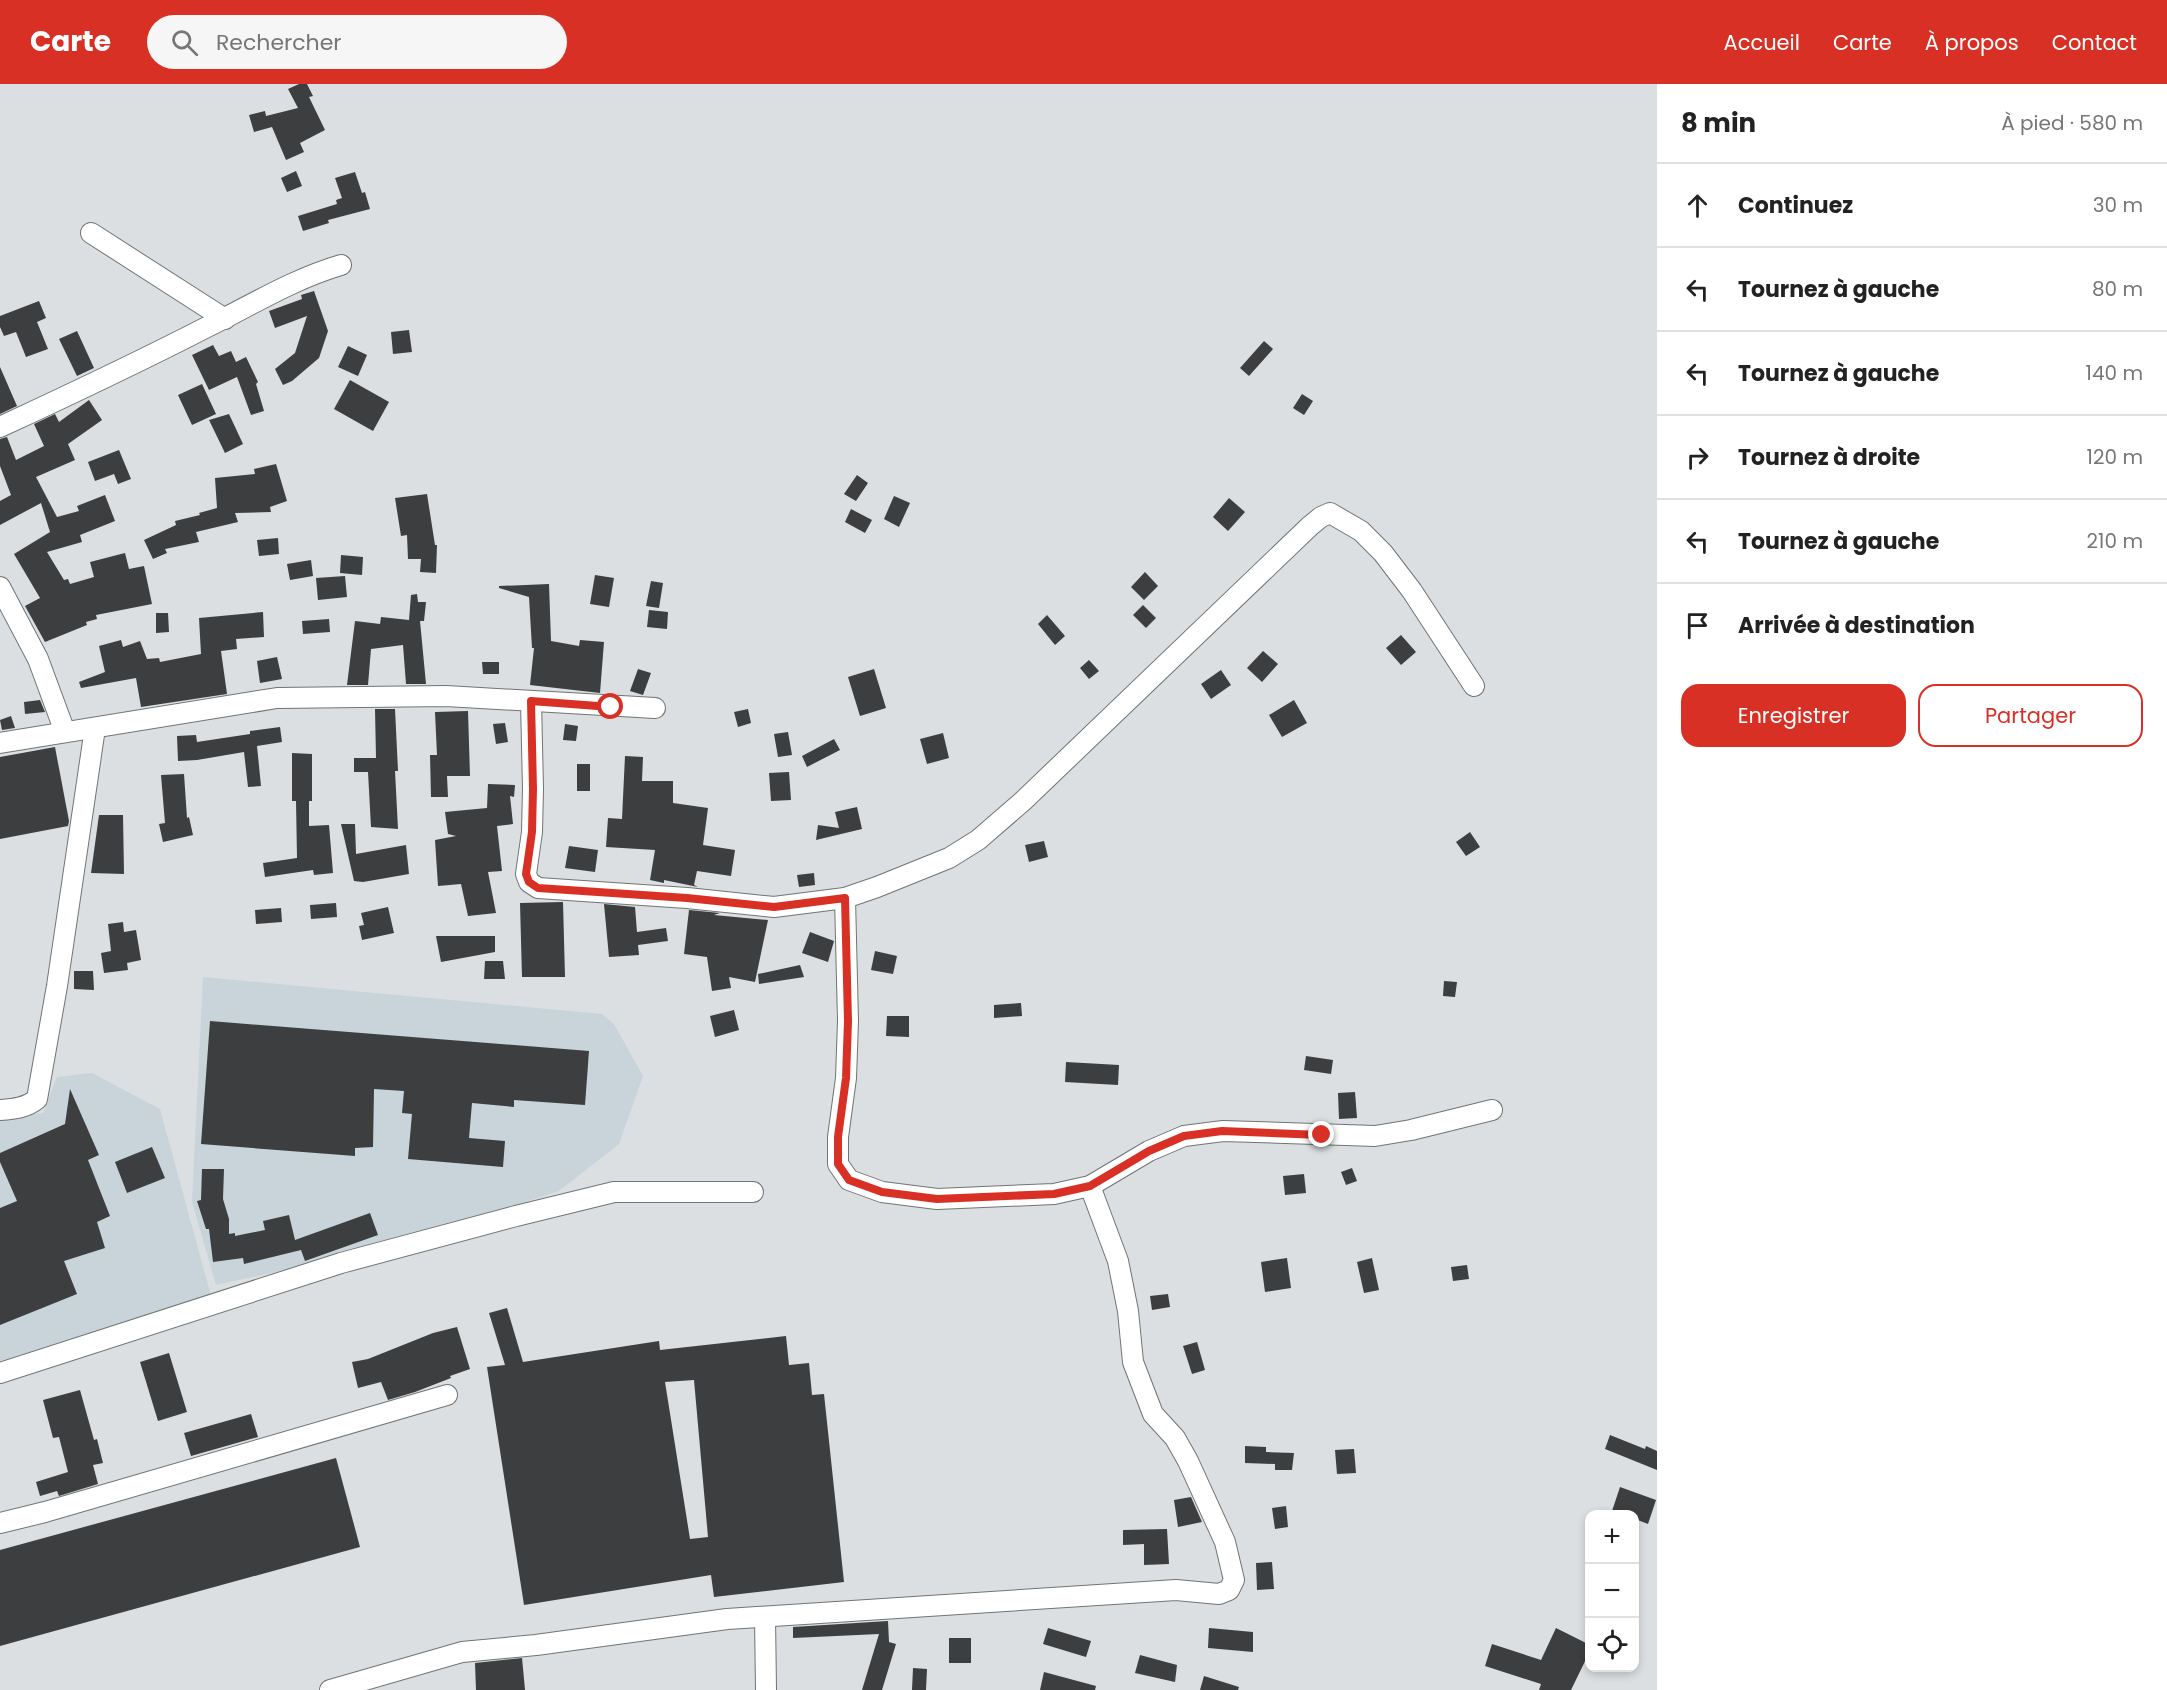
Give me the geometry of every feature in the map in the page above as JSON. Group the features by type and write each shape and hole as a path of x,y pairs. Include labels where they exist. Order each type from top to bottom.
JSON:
{"street":[{"path":"90,233 225,319"},
{"path":"0,427 107,378 307,276 341,265"},
{"path":"531,701 532,832 526,874 529,882 538,888 687,898 774,907 845,898 877,888 949,858 978,840 1023,801 1311,526 1330,513 1361,531 1383,553 1418,600 1474,686"},
{"path":"0,586 38,659 65,732"},
{"path":"0,743 278,698 446,696 655,708"},
{"path":"0,1110 18,1109 38,1099 95,728"},
{"path":"845,898 848,1032 846,1078 838,1137 838,1164 849,1180 882,1192 937,1199 1054,1194 1090,1186 1149,1151 1184,1136 1222,1131 1375,1136 1411,1130 1492,1110"},
{"path":"330,1690 462,1652 536,1645 727,1619 1176,1590 1219,1594 1229,1590 1234,1580 1225,1542 1184,1453 1175,1438 1153,1414 1133,1362 1128,1311 1118,1261 1090,1186"},
{"path":"0,1373 341,1263 603,1194 614,1192 753,1192"},
{"path":"0,1523 45,1512 447,1395"},
{"path":"765,1617 766,1690"}],"shaded area":[{"path":"203,977 602,1014 614,1024 643,1076 619,1144 559,1191 377,1250 216,1285 192,1202"},
{"path":"92,1073 160,1109 211,1296 0,1368 0,1118 43,1113 57,1077"}],"building":[{"path":"299,84 307,84 313,96 309,97 325,130 300,143 304,152 286,160 272,127 254,132 249,115 265,111 266,116 298,108 288,89"},
{"path":"296,171 302,186 287,192 281,178"},
{"path":"355,172 370,209 328,220 329,223 303,231 298,216 337,204 336,200 342,198 335,178"},
{"path":"314,291 328,331 319,358 292,381 283,385 275,369 295,353 307,316 275,328 269,311 302,299 301,295"},
{"path":"39,301 46,318 37,322 48,349 26,357 16,332 4,336 0,327 0,316"},
{"path":"409,330 412,352 393,354 391,332"},
{"path":"77,331 94,368 77,376 59,339"},
{"path":"1264,341 1273,349 1249,376 1240,368"},
{"path":"213,345 219,356 231,351 236,362 246,357 258,382 256,384 264,411 251,415 237,377 209,390 192,355"},
{"path":"348,346 367,355 358,376 338,367"},
{"path":"0,367 17,406 0,414"},
{"path":"350,380 389,402 373,431 334,409"},
{"path":"202,384 216,414 192,425 178,395"},
{"path":"1302,394 1313,401 1304,415 1293,408"},
{"path":"89,400 102,420 68,444 75,460 36,477 57,517 79,511 77,506 105,495 115,521 80,535 82,542 47,552 64,580 68,579 70,584 94,577 90,562 125,553 129,569 144,566 152,604 96,615 97,619 86,622 87,625 45,642 25,606 40,598 14,554 50,532 41,503 0,525 0,501 11,495 0,466 0,439 7,437 16,460 44,446 34,424 55,414 59,422"},
{"path":"229,414 243,444 225,453 209,420"},
{"path":"119,450 131,479 118,484 114,474 95,481 88,462"},
{"path":"276,464 287,501 270,507 271,512 235,513 238,522 196,532 199,542 165,549 167,553 153,559 144,540 176,525 175,521 217,508 215,478 255,474 254,469"},
{"path":"857,475 868,483 856,501 844,494"},
{"path":"427,494 435,545 437,545 436,573 420,572 421,559 408,559 407,535 401,536 395,498"},
{"path":"894,496 910,503 899,527 884,519"},
{"path":"1229,498 1245,512 1228,531 1213,517"},
{"path":"851,509 872,520 865,533 845,522"},
{"path":"278,538 279,554 259,556 257,540"},
{"path":"341,555 363,557 362,575 340,573"},
{"path":"311,560 313,576 290,580 287,564"},
{"path":"1145,572 1158,586 1144,600 1131,587"},
{"path":"595,575 614,578 609,607 590,604"},
{"path":"345,576 347,597 318,600 316,578"},
{"path":"651,581 663,583 659,608 646,606"},
{"path":"549,584 551,641 579,646 580,640 604,642 600,693 530,685 534,648 532,648 529,597 499,588 499,586"},
{"path":"417,594 418,602 426,602 424,621 420,621 426,684 406,684 403,645 371,649 368,685 347,685 355,621 380,624 381,617 409,620 411,595"},
{"path":"1143,605 1156,618 1146,628 1133,615"},
{"path":"649,610 668,612 667,629 647,627"},
{"path":"263,612 264,637 236,639 237,649 221,651 227,694 141,707 136,678 81,688 79,682 105,672 99,646 121,640 123,647 140,641 147,659 159,658 160,662 201,654 199,618"},
{"path":"156,613 168,613 169,632 156,633"},
{"path":"1047,615 1065,636 1055,645 1038,624"},
{"path":"329,619 330,632 303,634 302,621"},
{"path":"1401,635 1416,652 1401,665 1386,648"},
{"path":"1263,651 1278,664 1262,682 1247,668"},
{"path":"277,657 282,679 260,683 257,661"},
{"path":"1089,660 1099,671 1089,679 1080,668"},
{"path":"482,662 499,662 499,674 483,674"},
{"path":"638,669 651,673 643,695 630,691"},
{"path":"874,669 886,708 860,716 848,677"},
{"path":"1221,670 1231,685 1211,699 1201,684"},
{"path":"40,700 45,712 25,714 24,702"},
{"path":"1294,700 1307,723 1282,737 1269,715"},
{"path":"375,709 395,709 398,829 371,827 368,772 354,772 354,758 376,758"},
{"path":"748,709 751,723 738,727 734,712"},
{"path":"468,711 470,776 447,776 448,797 431,797 430,755 437,755 435,712"},
{"path":"11,716 15,728 2,730 0,720"},
{"path":"505,723 508,742 496,744 493,724"},
{"path":"565,724 578,726 576,741 563,740"},
{"path":"280,727 282,742 257,746 261,786 248,787 244,752 178,761 177,736 196,735 197,742"},
{"path":"788,732 792,755 778,757 774,734"},
{"path":"943,733 949,758 927,764 920,739"},
{"path":"834,739 840,750 807,767 802,756"},
{"path":"55,747 68,826 0,839 0,757"},
{"path":"292,753 312,754 312,801 309,801 309,826 329,825 333,873 314,875 313,870 265,877 263,863 297,858 296,801 292,801"},
{"path":"625,756 643,757 642,781 673,781 673,803 708,808 703,845 735,850 731,876 697,871 694,885 698,887 664,880 664,883 650,880 655,850 606,847 608,818 622,819"},
{"path":"577,764 590,764 590,791 577,791"},
{"path":"789,772 791,800 771,801 769,773"},
{"path":"184,774 187,818 189,817 193,835 163,842 159,824 165,823 161,775"},
{"path":"488,784 515,785 514,797 510,796 513,824 497,826 502,871 488,872 496,913 468,916 461,884 438,886 435,840 456,836 448,834 445,812 487,808"},
{"path":"857,807 862,829 816,840 818,825 839,828 835,812"},
{"path":"99,815 123,815 124,874 91,873"},
{"path":"341,824 355,824 356,854 406,845 409,874 363,882 354,881"},
{"path":"1470,832 1480,847 1466,856 1456,842"},
{"path":"1044,841 1048,857 1029,862 1025,845"},
{"path":"569,846 598,850 595,872 565,868"},
{"path":"814,873 815,885 799,887 797,875"},
{"path":"563,902 565,977 522,977 520,903"},
{"path":"336,903 337,917 311,919 310,905"},
{"path":"604,904 635,907 637,932 666,928 668,941 638,945 639,955 609,957"},
{"path":"388,907 394,933 362,940 359,926 364,925 361,913"},
{"path":"281,908 282,922 256,924 255,910"},
{"path":"689,910 720,913 714,915 768,920 755,982 729,977 731,988 712,991 707,957 684,954"},
{"path":"123,922 124,932 136,930 141,960 127,963 128,970 104,973 101,953 111,951 108,924"},
{"path":"810,932 834,941 828,962 802,953"},
{"path":"436,936 495,936 495,952 441,962"},
{"path":"875,951 897,956 893,974 871,970"},
{"path":"485,961 503,961 505,979 484,979"},
{"path":"800,965 804,977 759,984 758,974"},
{"path":"74,971 93,971 94,990 74,989"},
{"path":"1444,981 1457,982 1455,997 1443,996"},
{"path":"1021,1003 1022,1016 994,1018 994,1005"},
{"path":"734,1010 739,1030 715,1037 710,1016"},
{"path":"887,1016 909,1016 909,1037 886,1036"},
{"path":"210,1021 589,1051 585,1105 514,1100 514,1107 472,1103 469,1138 505,1141 503,1167 408,1159 412,1114 402,1113 404,1091 374,1089 373,1147 355,1148 355,1156 201,1144"},
{"path":"1306,1056 1333,1060 1331,1074 1304,1070"},
{"path":"1066,1062 1119,1065 1118,1085 1065,1082"},
{"path":"70,1089 99,1155 88,1160 110,1216 97,1222 105,1248 64,1261 77,1294 0,1325 0,1208 17,1201 0,1162 0,1153 65,1124"},
{"path":"1355,1092 1357,1118 1339,1119 1338,1093"},
{"path":"152,1147 165,1178 127,1193 115,1162"},
{"path":"1352,1168 1357,1181 1346,1185 1341,1172"},
{"path":"202,1169 224,1169 223,1199 229,1219 229,1234 235,1233 235,1236 265,1230 263,1221 289,1215 295,1240 370,1213 378,1235 305,1261 301,1250 244,1264 243,1258 213,1262 209,1229 206,1229 197,1201 201,1200"},
{"path":"1304,1174 1306,1193 1285,1195 1283,1176"},
{"path":"1287,1258 1291,1288 1265,1292 1261,1262"},
{"path":"1372,1258 1379,1290 1364,1293 1357,1262"},
{"path":"1467,1265 1469,1279 1453,1281 1451,1267"},
{"path":"1168,1294 1170,1307 1152,1310 1150,1296"},
{"path":"507,1308 523,1362 659,1341 660,1350 786,1336 789,1365 809,1363 812,1395 824,1394 844,1582 714,1597 711,1575 524,1605 487,1367 505,1365 489,1313","holes":["694,1380 708,1537 690,1539 665,1382"]},
{"path":"457,1327 470,1369 415,1392 388,1400 381,1382 358,1388 352,1362 368,1359 433,1333"},
{"path":"1197,1342 1205,1370 1192,1374 1183,1346"},
{"path":"169,1353 187,1412 158,1421 140,1362"},
{"path":"80,1390 103,1463 93,1465 98,1484 59,1496 57,1491 40,1496 36,1482 68,1472 59,1437 53,1438 43,1400"},
{"path":"251,1414 258,1437 191,1456 184,1433"},
{"path":"1610,1435 1645,1449 1646,1446 1657,1451 1657,1470 1605,1449"},
{"path":"1245,1446 1266,1447 1266,1452 1294,1453 1292,1470 1275,1470 1275,1464 1245,1463"},
{"path":"1354,1449 1356,1473 1337,1474 1335,1450"},
{"path":"336,1458 360,1547 0,1646 0,1550"},
{"path":"1620,1487 1656,1500 1648,1524 1639,1521 1639,1510 1612,1510"},
{"path":"1191,1497 1202,1522 1178,1527 1174,1500"},
{"path":"1286,1506 1288,1527 1275,1529 1272,1508"},
{"path":"1167,1529 1169,1564 1144,1565 1144,1544 1123,1545 1123,1530"},
{"path":"1272,1562 1274,1589 1257,1590 1256,1563"},
{"path":"888,1621 889,1642 896,1644 882,1690 862,1690 879,1634 793,1638 793,1627"},
{"path":"1048,1628 1091,1641 1086,1657 1043,1644"},
{"path":"1209,1628 1253,1632 1253,1652 1208,1648"},
{"path":"1556,1628 1585,1642 1585,1661 1571,1690 1539,1690 1541,1684 1485,1666 1492,1644 1541,1660"},
{"path":"949,1638 971,1638 971,1663 949,1663"},
{"path":"1140,1655 1177,1665 1175,1682 1135,1673"},
{"path":"522,1658 525,1690 476,1690 475,1663"},
{"path":"913,1668 927,1669 926,1690 912,1690"},
{"path":"1044,1672 1096,1686 1095,1690 1040,1690"},
{"path":"1204,1676 1239,1687 1238,1690 1200,1690"}],"route":[{"path":"611,707 531,701 532,832 526,874 529,882 538,888 687,898 774,907 845,898 848,1021 846,1078 838,1137 838,1164 849,1180 882,1192 937,1199 1054,1194 1090,1186 1149,1151 1184,1136 1222,1131 1322,1135"}]}
